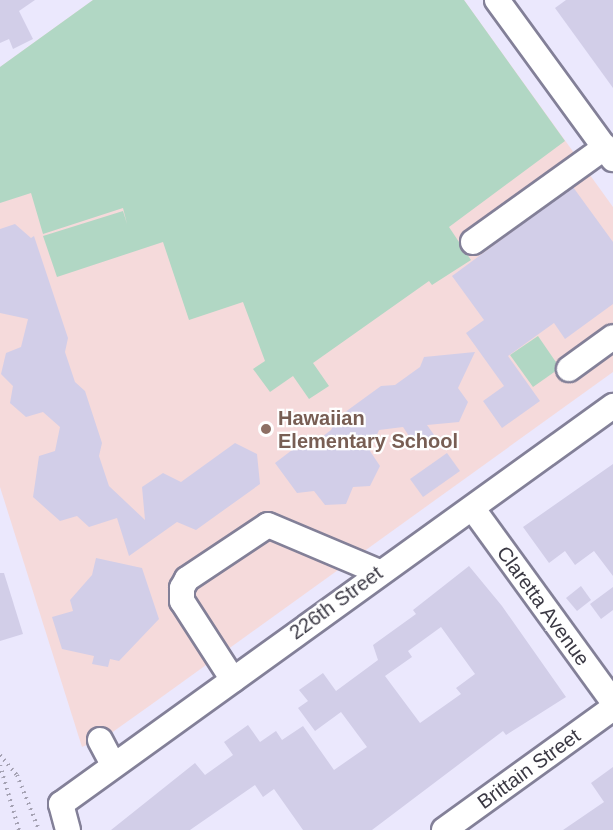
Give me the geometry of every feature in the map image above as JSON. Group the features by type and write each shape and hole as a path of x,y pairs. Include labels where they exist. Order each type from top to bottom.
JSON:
{"street":[{"path":"473,242 609,153 497,0"},
{"path":"569,369 613,337"},
{"name":"226th Street","path":"68,830 61,804 379,572 473,509 613,406"},
{"name":"Claretta Avenue","path":"473,509 613,702"},
{"path":"233,680 182,601 182,588 187,579 268,525 379,572"},
{"name":"Brittain Street","path":"444,830 613,708"},
{"path":"100,740 113,764"}],"path":[{"path":"0,755 17,775 39,830"},
{"path":"0,765 19,830"}],"shaded area":[{"name":"Hawaiian Elementary School","path":"93,0 464,0 613,207 613,372 107,736 82,747 0,487 0,67"}],"green space":[{"path":"93,0 464,0 565,141 449,227 471,260 432,285 429,281 313,363 329,386 309,399 293,376 270,392 253,369 265,361 243,302 189,320 163,242 57,277 43,236 123,211 127,224 123,208 43,234 31,193 0,203 0,67"},
{"path":"538,336 560,368 533,387 510,355"}],"building":[{"path":"0,0 35,0 19,11 33,39 13,49 9,39 0,43"},
{"path":"566,0 613,0 613,88 555,8"},
{"path":"573,187 613,242 613,304 565,339 554,323 508,356 540,401 502,428 483,401 504,386 466,333 484,320 452,276"},
{"path":"15,224 31,238 34,236 68,338 65,352 75,382 85,391 102,443 99,456 109,486 145,520 142,487 163,473 181,482 235,443 257,454 260,484 196,530 177,522 129,556 117,518 89,527 77,516 60,521 33,497 39,456 55,451 60,427 43,412 26,417 10,403 13,386 1,374 6,353 21,347 28,319 0,313 0,229"},
{"path":"475,352 458,388 468,402 459,422 427,425 437,439 413,442 403,427 379,430 370,451 380,466 370,486 353,487 346,504 325,505 314,491 297,493 275,463 292,450 306,449 331,430 337,418 381,386 395,385 420,367 424,357"},
{"path":"447,453 460,471 423,497 410,479"},
{"path":"613,464 613,576 594,551 575,565 565,551 549,563 523,527"},
{"path":"96,558 142,568 159,619 119,661 110,659 108,667 92,664 94,656 62,649 52,617 73,611 70,600 92,575"},
{"path":"469,566 502,606 566,697 506,735 503,731 372,830 303,830 274,789 263,797 255,785 190,830 111,830 195,763 205,775 233,755 224,742 248,725 260,742 276,731 282,740 303,726 334,770 367,747 341,712 315,731 298,708 308,701 299,690 323,673 336,691 378,660 373,645 416,614 413,610","holes":["441,627 475,674 456,688 461,694 420,723 385,676 412,657 408,651"]},
{"path":"0,573 4,573 23,634 0,641"},
{"path":"581,586 591,600 577,611 566,598"},
{"path":"613,587 613,610 601,619 590,604"},
{"path":"613,767 613,830 563,830 604,802 591,783"}],"place":[{"name":"Hawaiian Elementary School","path":"266,429"}]}
